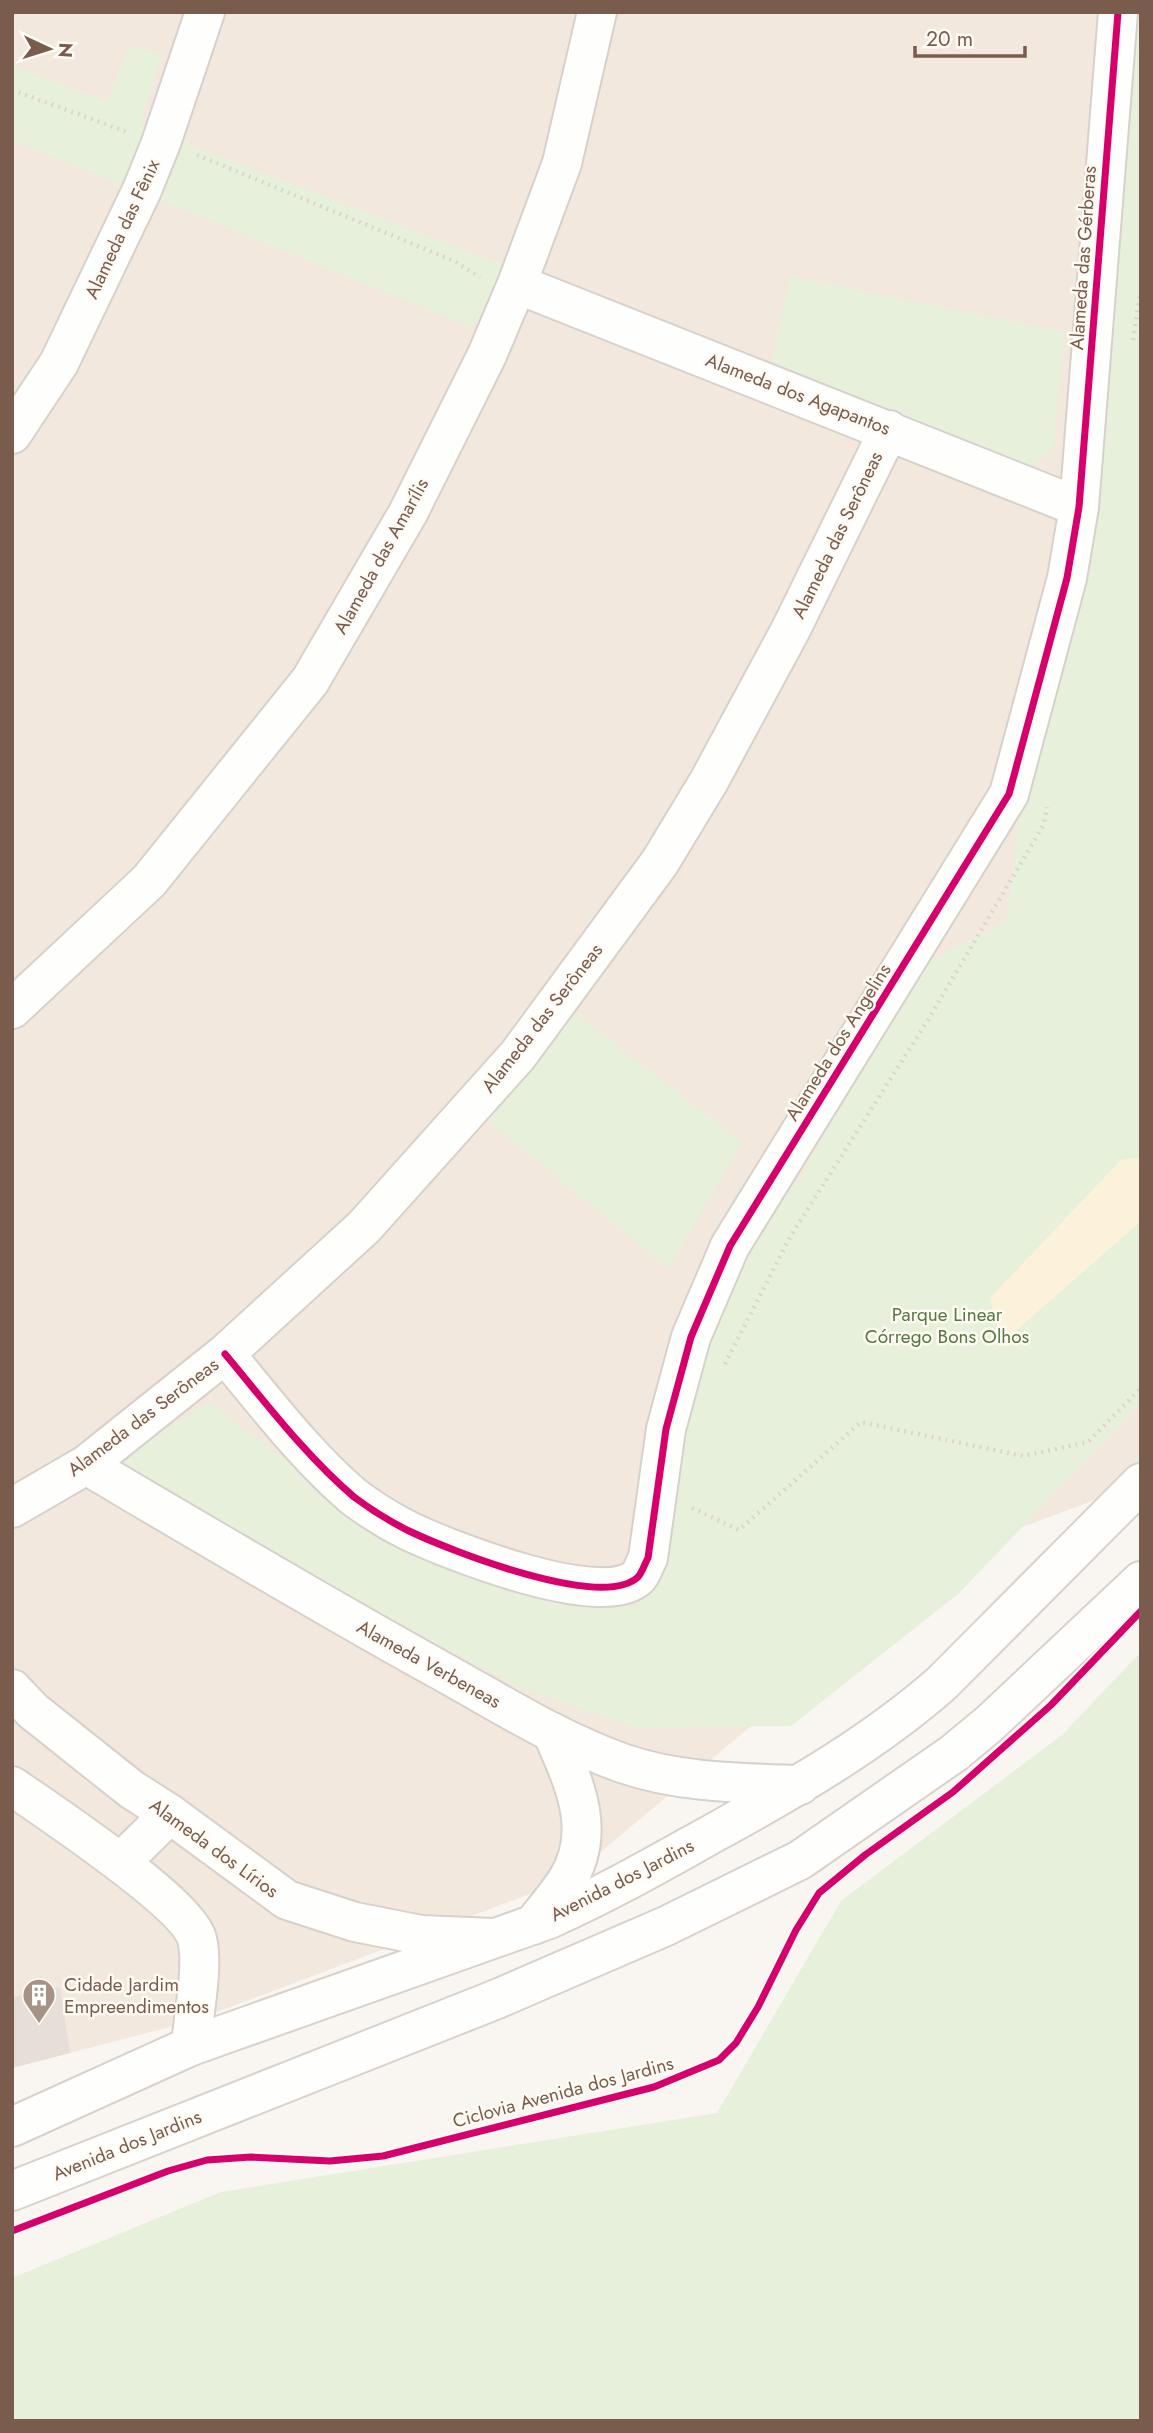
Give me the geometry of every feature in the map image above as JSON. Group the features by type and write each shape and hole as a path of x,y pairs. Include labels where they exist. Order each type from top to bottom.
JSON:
{"street":[{"name":"Alameda das Fênix","path":"12,434 60,363 142,190 161,143 205,12"},
{"name":"Alameda das Amarílis","path":"12,1009 149,881 310,681 408,513 487,355 499,282 562,163 597,12"},
{"name":"Alameda das Gérberas","path":"1079,507 1118,12"},
{"name":"Alameda dos Agapantos","path":"499,282 889,430 1079,507"},
{"name":"Alameda das Serôneas","path":"12,1508 86,1465 225,1354 364,1227 518,1055 660,862 709,781 791,629 889,430"},
{"name":"Alameda dos Angelins","path":"225,1354 314,1461 357,1499 406,1530 453,1550 552,1580 597,1589 620,1586 638,1577 648,1558 666,1429 691,1337 730,1246 1009,794 1067,578 1079,507"},
{"name":"Alameda Verbeneas","path":"86,1465 369,1631 552,1732 622,1763 668,1775 721,1782 800,1785"},
{"name":"Avenida dos Jardins","path":"12,2127 191,2046 533,1925 600,1896 800,1785 914,1708 1141,1483"},
{"name":"Avenida dos Jardins","path":"12,2191 497,1999 666,1926 800,1860 954,1753 989,1724 1141,1581"},
{"name":"Alameda dos Lírios","path":"12,1689 33,1711 131,1789 170,1814 287,1900 355,1922 421,1935 493,1938"},
{"path":"914,1708 954,1753"},
{"path":"533,1925 567,1880 577,1858 583,1823 575,1786 552,1732"},
{"path":"12,1786 120,1863 176,1910 197,1938 199,1972 191,2046"},
{"path":"120,1863 170,1814"}],"path":[{"path":"12,90 138,136"},
{"path":"191,154 216,162 499,282"},
{"path":"682,1504 739,1530 861,1422 1023,1456 1087,1442 1141,1388"}],"shaded area":[{"path":"12,12 1141,12 1141,1483 963,1549 567,1880 193,2021 12,2068"}],"green space":[{"name":"Parque Linear Córrego Bons Olhos","path":"1122,12 1141,12 1141,1403 958,1594 791,1726 637,1728 517,1687 110,1465 209,1402 379,1532 594,1605 635,1607 695,1353 787,1180 800,1182 837,1104 925,963 1006,922"},
{"path":"128,47 162,53 140,126 504,265 473,328 12,140 12,65 107,102"},
{"path":"790,276 1065,332 1053,449 1031,466 767,382"},
{"path":"575,1013 742,1142 669,1269 471,1107"},
{"path":"1141,1652 1141,2421 12,2421 12,2278 221,2192 717,2113 841,1901 1062,1735"}],"sand":[{"path":"1141,1157 1141,1221 1002,1343 990,1298 1121,1160"}],"building":[{"name":"Cidade Jardim Empreendimentos","path":"60,1987 70,2053 12,2068 12,1997"}],"cycle path":[{"path":"225,1354 286,1428 336,1481 360,1502 402,1527 490,1563 560,1582 593,1587 619,1586 638,1577 648,1558 666,1429 691,1337 730,1246 1009,794 1067,578 1079,507 1118,12"},
{"name":"Ciclovia Avenida dos Jardins","path":"12,2231 168,2171 207,2160 251,2157 330,2161 383,2156 654,2087 719,2060 736,2043 758,2007 796,1930 819,1893 865,1855 953,1792 1051,1705 1141,1611"}],"place":[{"name":"Cidade Jardim Empreendimentos","path":"39,2025"}]}
